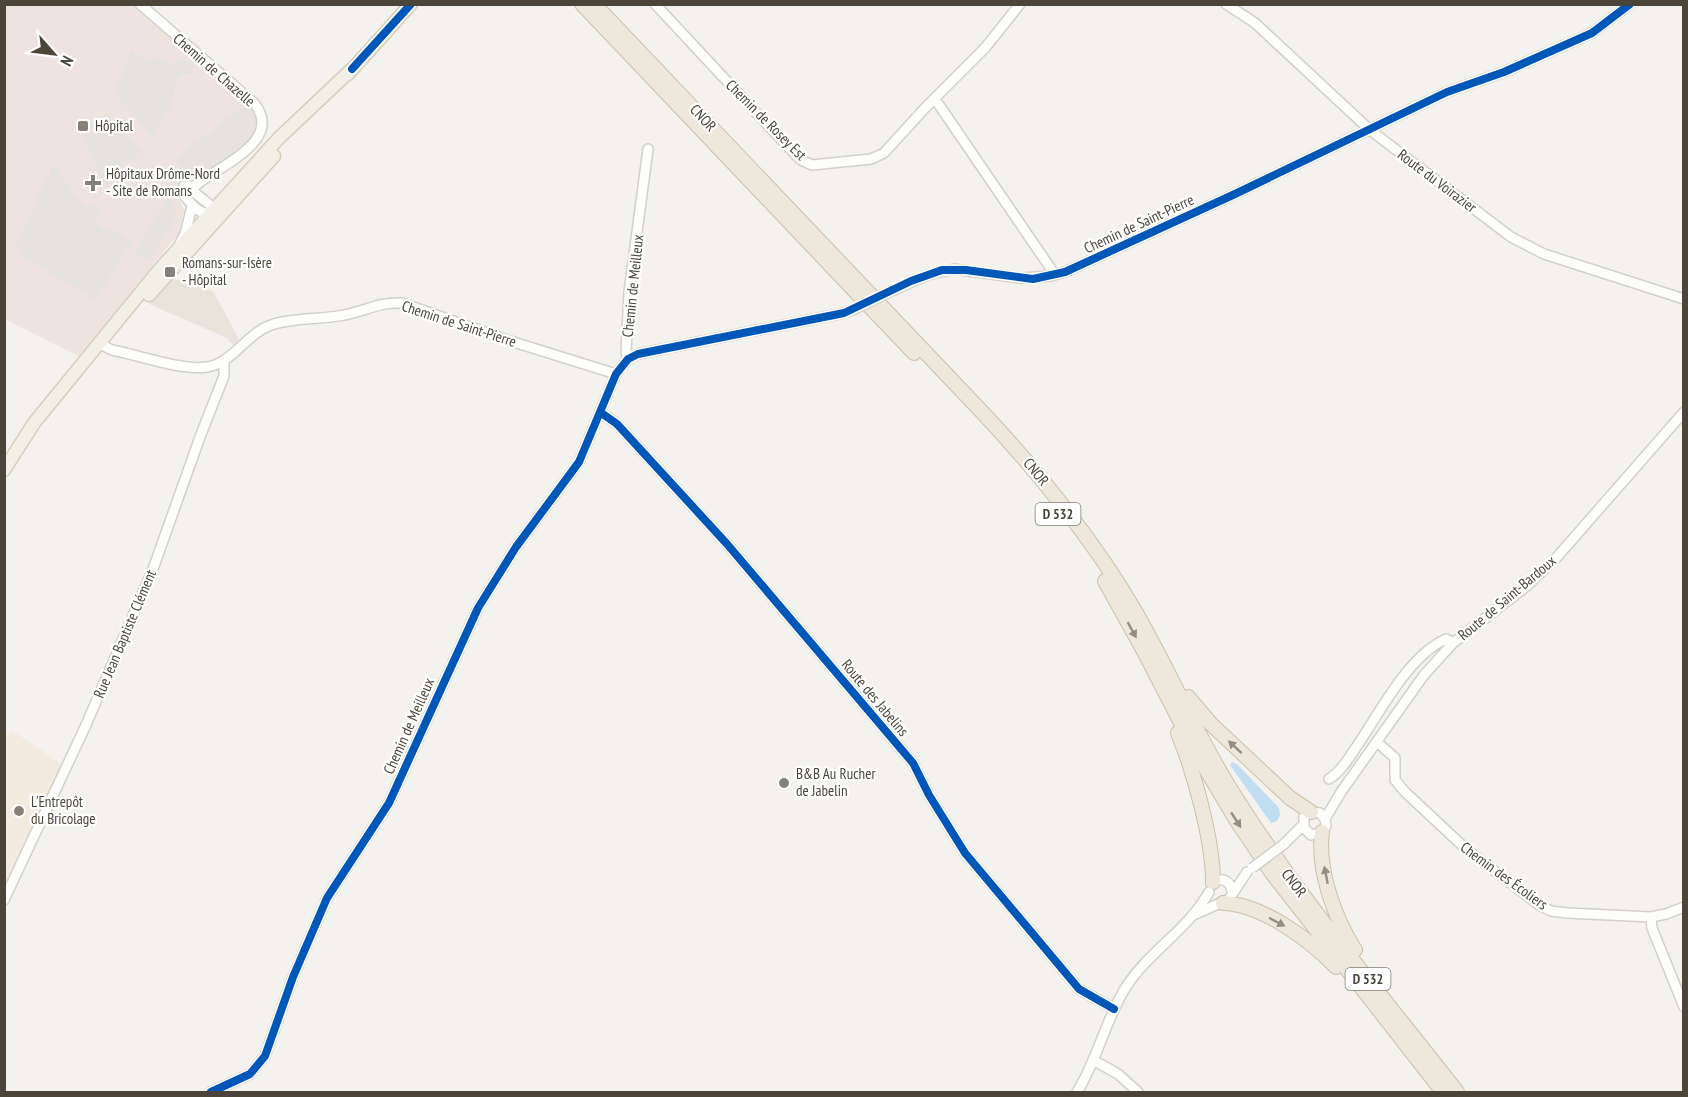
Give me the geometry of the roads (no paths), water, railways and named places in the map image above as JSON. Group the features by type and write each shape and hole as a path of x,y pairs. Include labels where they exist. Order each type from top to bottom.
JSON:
{"highway":[{"name":"CNOR","path":"582,4 1010,454 1057,513 1097,568 1145,653 1202,763 1247,837 1272,873 1443,1092"},
{"name":"CNOR","path":"594,4 1016,448 1079,528 1133,608 1206,748 1261,838 1456,1092"},
{"path":"1133,608 1198,711 1290,798 1313,812"},
{"path":"1145,653 1181,739 1195,783 1212,856 1215,885"},
{"path":"1314,827 1341,927 1399,1020"},
{"path":"1224,899 1263,915 1318,948 1432,1079"}],"main road":[{"path":"82,365 197,242 411,4"},
{"path":"4,470 34,423 159,270 279,138 352,69"}],"street":[{"name":"Chemin de Chazelle","path":"140,4 261,111 262,129 257,138 192,196"},
{"name":"Chemin de Rosey Est","path":"655,4 791,150 801,160 812,165 880,156 985,48 1020,4"},
{"name":"Route du Voirazier","path":"1226,4 1255,23 1370,130 1511,237 1544,254 1683,299"},
{"name":"Chemin de Saint-Pierre","path":"628,359 638,354 844,313 928,275 954,268 1022,278 1051,276 1065,272 1235,194 1447,92 1504,72 1592,33 1630,4"},
{"path":"935,99 1051,269 1051,276"},
{"name":"Chemin de Meilleux","path":"211,1092 250,1074 265,1056 293,977 327,898 389,803 478,608 516,547 579,462 615,374 628,359 626,352 630,292 648,149"},
{"path":"159,270 182,241 192,196 213,212"},
{"path":"197,242 213,212 228,207"},
{"name":"Chemin de Saint-Pierre","path":"102,345 112,350 190,369 209,367 224,362 257,333 271,325 344,315 385,302 402,303 507,340 615,374"},
{"name":"Rue Jean Baptiste Clément","path":"4,900 86,725 153,569 224,376 224,362"},
{"name":"Route des Jabelins","path":"600,412 617,424 727,544 912,763 965,853 1079,988 1114,1009"},
{"name":"Route de Saint-Bardoux","path":"1341,792 1304,817 1314,827 1341,792 1424,675 1453,643 1528,585 1557,557 1683,412"},
{"path":"1329,779 1350,757 1388,699 1420,659 1439,642 1446,639 1453,643"},
{"name":"Chemin des Écoliers","path":"1377,742 1395,758 1395,780 1405,792 1465,848 1539,905 1551,911 1567,913 1651,916 1666,914 1683,907"},
{"path":"1077,1092 1114,1009 1137,971 1194,916 1215,885 1249,870 1286,843 1314,827 1320,813 1313,812"},
{"path":"1194,916 1224,899 1249,870"},
{"path":"1215,885 1212,899 1224,899"},
{"path":"1215,885 1230,885 1224,899"},
{"path":"1651,916 1652,928 1683,1007"},
{"path":"1093,1060 1118,1074 1138,1092"}],"water":[{"path":"1232,762 1237,764 1279,808 1280,815 1277,821 1271,823 1230,765"}],"place":[{"name":"Hôpital","path":"83,126"},
{"name":"Hôpitaux Drôme-Nord - Site de Romans","path":"93,183"},
{"name":"Romans-sur-Isère - Hôpital","path":"170,272"},
{"name":"B&B Au Rucher de Jabelin","path":"784,783"},
{"name":"L'Entrepôt du Bricolage","path":"19,811"}]}
